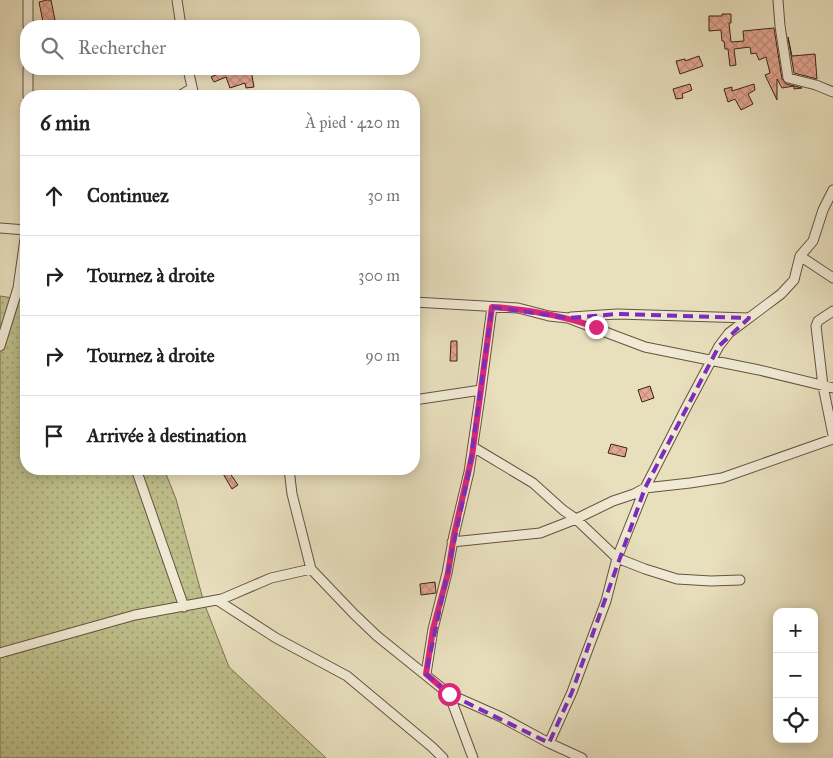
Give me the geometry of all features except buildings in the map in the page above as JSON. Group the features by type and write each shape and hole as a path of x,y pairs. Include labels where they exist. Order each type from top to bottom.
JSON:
{"street":[{"path":"28,0 28,20"},
{"path":"177,0 180,20"},
{"path":"778,0 788,78 833,92"},
{"path":"28,75 28,90"},
{"path":"189,75 192,90"},
{"path":"549,743 586,656 606,602 617,558 646,488 711,360 729,333 789,288 794,280 800,256 813,241 823,210 833,190"},
{"path":"0,228 20,230"},
{"path":"800,256 833,278"},
{"path":"0,346 18,288 20,274"},
{"path":"420,302 518,308 550,316 568,318 645,347 833,388"},
{"path":"426,674 433,629 448,573 452,542 473,448 492,307"},
{"path":"833,312 816,323 824,386 833,435"},
{"path":"568,318 583,315 617,314 749,318"},
{"path":"420,399 481,390"},
{"path":"452,542 531,535 576,519 646,488 722,478 833,439"},
{"path":"473,448 533,482 617,558 662,576 677,579 740,580"},
{"path":"138,475 184,607"},
{"path":"290,475 292,494 312,569 377,636 449,694 501,717 549,743 582,758"},
{"path":"0,653 135,615 226,598 271,578 312,569"},
{"path":"217,600 276,638 347,676 432,746 442,758"},
{"path":"449,694 473,758"}],"highlighted area":[{"path":"492,307 568,318 617,314 749,318 719,346 645,488 572,692 549,743 449,694 426,674 469,472"}],"green space":[{"path":"0,296 20,299 20,475 166,475 176,499 204,603 229,667 326,758 0,758"}],"route":[{"path":"449,694 426,674 433,629 448,573 454,535 472,456 492,307 518,308 550,316 568,318 596,327"}]}
